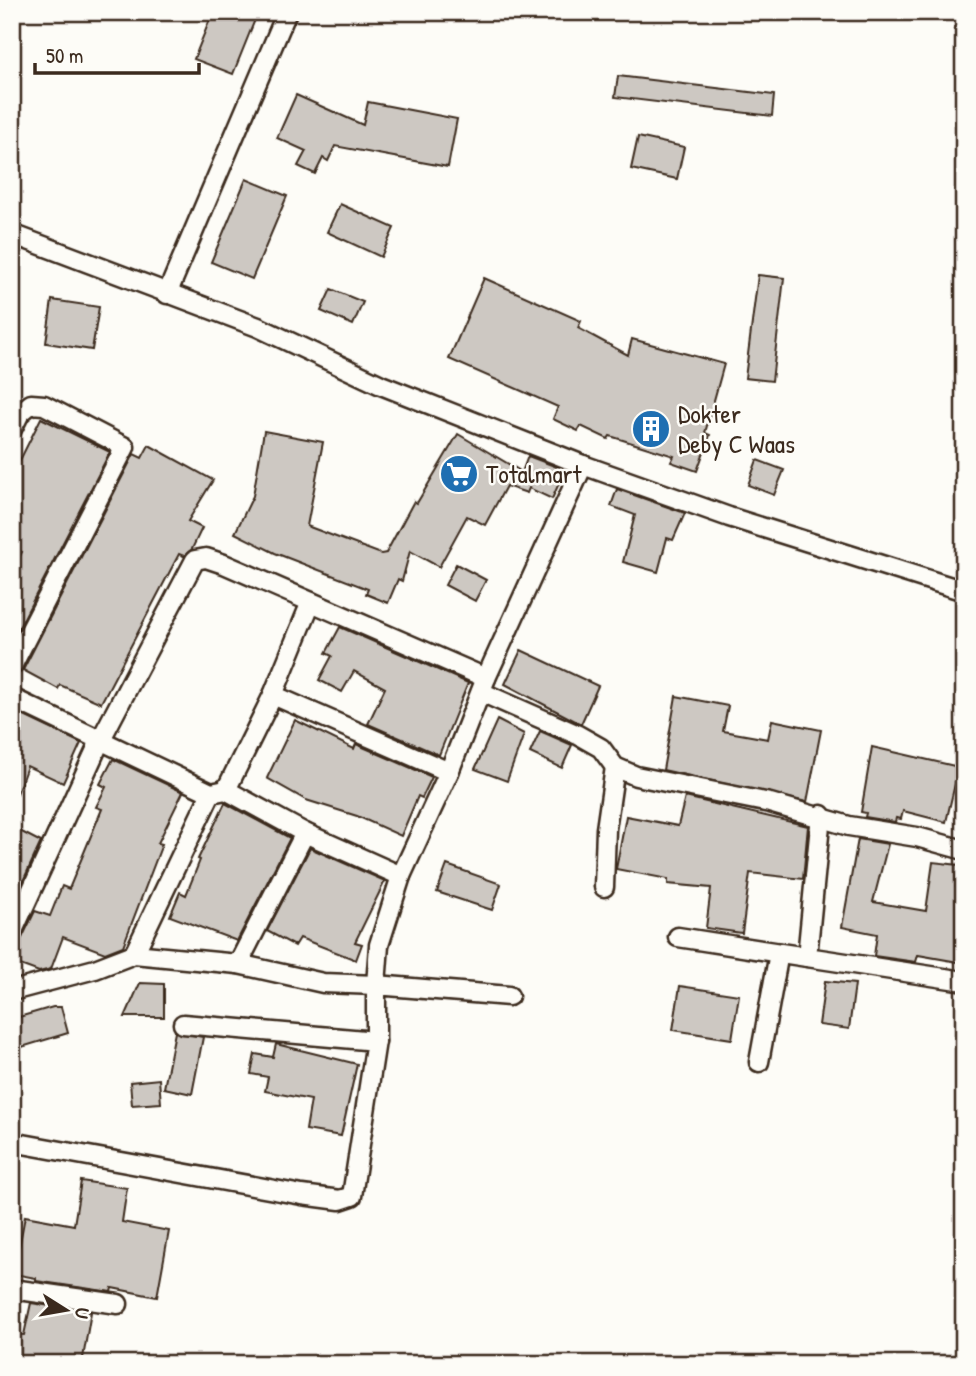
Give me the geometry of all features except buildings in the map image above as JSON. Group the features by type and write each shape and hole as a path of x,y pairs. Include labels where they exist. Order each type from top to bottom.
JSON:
{"street":[{"path":"167,294 287,12"},
{"path":"12,234 258,327 381,385 583,465 729,517 964,591"},
{"path":"12,429 20,413 36,403 75,419 125,447 12,666"},
{"path":"12,1142 302,1195 347,1199 352,1196 376,1041 379,945 401,876 583,465"},
{"path":"12,933 100,741 195,560 206,558 311,602 484,685 601,748 615,767 636,776 821,815 849,826 917,836 964,850"},
{"path":"134,954 219,791 273,695 311,602"},
{"path":"273,695 449,772"},
{"path":"12,698 100,741 219,791 401,876"},
{"path":"604,887 606,829 615,767"},
{"path":"807,957 821,815"},
{"path":"238,964 305,833"},
{"path":"678,937 964,981"},
{"path":"758,1062 779,953"},
{"path":"12,991 95,969 134,954 238,964 296,979 509,996"},
{"path":"183,1024 376,1041"},
{"path":"12,1289 118,1304"}],"place":[{"name":"Dokter Deby C Waas","path":"651,429"},
{"name":"Totalmart","path":"459,474"}]}
